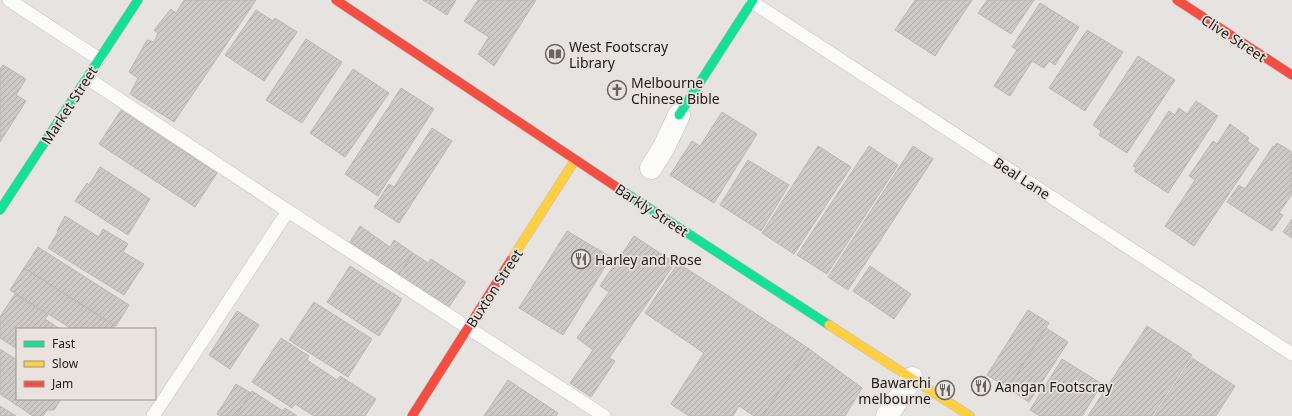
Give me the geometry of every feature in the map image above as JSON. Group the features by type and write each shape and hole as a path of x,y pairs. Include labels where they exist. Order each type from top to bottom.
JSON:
{"street":[{"name":"Market Street","path":"2,203 138,0"},
{"name":"Barkly Street","path":"336,0 575,160 970,416"},
{"name":"Clive Street","path":"1177,0 1292,75"},
{"path":"651,168 664,147 679,115 753,1"},
{"name":"Buxton Street","path":"412,416 575,160"},
{"path":"887,416 912,378"}],"lane":[{"path":"9,0 99,59"},
{"name":"Beal Lane","path":"753,1 1292,354"},
{"path":"87,78 288,211 604,416"},
{"path":"153,416 288,211"}],"building":[{"path":"184,0 256,0 174,122 130,94 138,78 129,72 147,40 154,42 158,33 154,30 171,9 176,13"},
{"path":"423,0 456,0 447,15"},
{"path":"478,0 536,0 494,66 478,54 489,37 464,21"},
{"path":"915,0 972,0 935,56 895,30"},
{"path":"987,0 1034,0 1011,34 978,13"},
{"path":"1040,3 1079,27 1055,65 1049,61 1044,68 1032,61 1010,96 994,86 1017,50 1012,47"},
{"path":"256,10 273,21 275,18 297,32 264,81 225,55"},
{"path":"1087,30 1123,52 1085,111 1049,88"},
{"path":"306,39 342,62 302,123 266,100"},
{"path":"1138,56 1175,80 1127,153 1099,135 1101,131 1093,125"},
{"path":"3,65 26,79 16,95 26,101 0,142 0,69"},
{"path":"353,69 389,93 345,157 310,133"},
{"path":"401,88 434,109 378,196 345,174"},
{"path":"1196,101 1218,116 1168,193 1134,171 1136,168 1133,166 1169,111 1175,115 1179,108 1187,114"},
{"path":"121,110 217,173 195,207 99,144"},
{"path":"722,112 757,134 714,203 670,175 692,141 700,146"},
{"path":"1230,124 1249,138 1247,141 1259,149 1194,246 1165,226 1195,180 1189,176 1213,141 1217,144"},
{"path":"432,128 452,141 399,223 374,207 389,184 394,187"},
{"path":"1277,143 1292,152 1292,194 1279,213 1283,215 1272,231 1227,202 1239,185 1245,189 1273,146 1274,147"},
{"path":"818,146 851,167 794,254 762,233"},
{"path":"869,146 898,165 827,274 797,255"},
{"path":"913,146 933,159 848,290 828,277"},
{"path":"748,160 789,185 761,231 720,205"},
{"path":"100,167 150,199 128,235 75,201 87,183 89,185"},
{"path":"65,216 99,237 103,229 128,244 123,252 144,264 124,295 48,248 58,232 57,231"},
{"path":"1292,219 1292,238 1283,232"},
{"path":"360,226 390,247 394,240 413,253 399,275 350,242"},
{"path":"567,231 611,257 563,335 519,308"},
{"path":"634,236 675,263 609,358 615,361 591,397 570,383 593,350 577,338 609,292 600,286"},
{"path":"38,247 129,305 116,326 24,268"},
{"path":"413,253 428,263 431,259 466,282 448,308 399,275"},
{"path":"678,263 808,348 763,416 754,416 739,406 733,416 689,416 671,404 704,353 645,313"},
{"path":"350,266 402,299 379,336 327,302"},
{"path":"870,266 911,294 894,319 853,291"},
{"path":"24,268 115,326 114,328 70,328 10,290"},
{"path":"15,294 48,315 45,319 58,328 16,328 16,348 0,338 0,317"},
{"path":"314,302 372,339 348,377 289,340"},
{"path":"1028,310 1049,323 1008,388 987,375"},
{"path":"237,311 259,325 230,369 209,355"},
{"path":"1147,326 1192,355 1152,416 1088,416"},
{"path":"1046,328 1068,342 1029,402 1008,388"},
{"path":"281,338 309,356 307,360 337,380 340,376 376,399 365,416 314,416 295,404 292,408 252,382"},
{"path":"808,348 862,388 845,416 763,416"},
{"path":"0,349 16,359 16,400 60,400 54,410 47,410 43,416 33,416 0,394"},
{"path":"1192,358 1235,386 1216,416 1154,416"},
{"path":"1062,359 1102,384 1082,416 1040,416 1030,410"},
{"path":"508,380 558,413 556,416 484,416"},
{"path":"236,384 251,393 236,416 221,416 217,414"},
{"path":"252,391 283,411 285,408 297,416 236,416"},
{"path":"0,406 16,416 0,416"}],"traffic: fast":[{"path":"0,210 138,0"},
{"path":"679,115 753,0"},
{"path":"618,188 829,325"}],"traffic: slow":[{"path":"511,260 575,160"},
{"path":"829,325 970,416"}],"traffic: jam":[{"path":"336,0 618,188"},
{"path":"1177,0 1292,75"},
{"path":"412,416 511,260"}],"place":[{"name":"West Footscray Library","path":"555,54"},
{"name":"Melbourne Chinese Bible","path":"617,90"},
{"name":"Harley and Rose","path":"581,259"},
{"name":"Aangan Footscray","path":"981,386"},
{"name":"Bawarchi melbourne","path":"945,390"}]}
